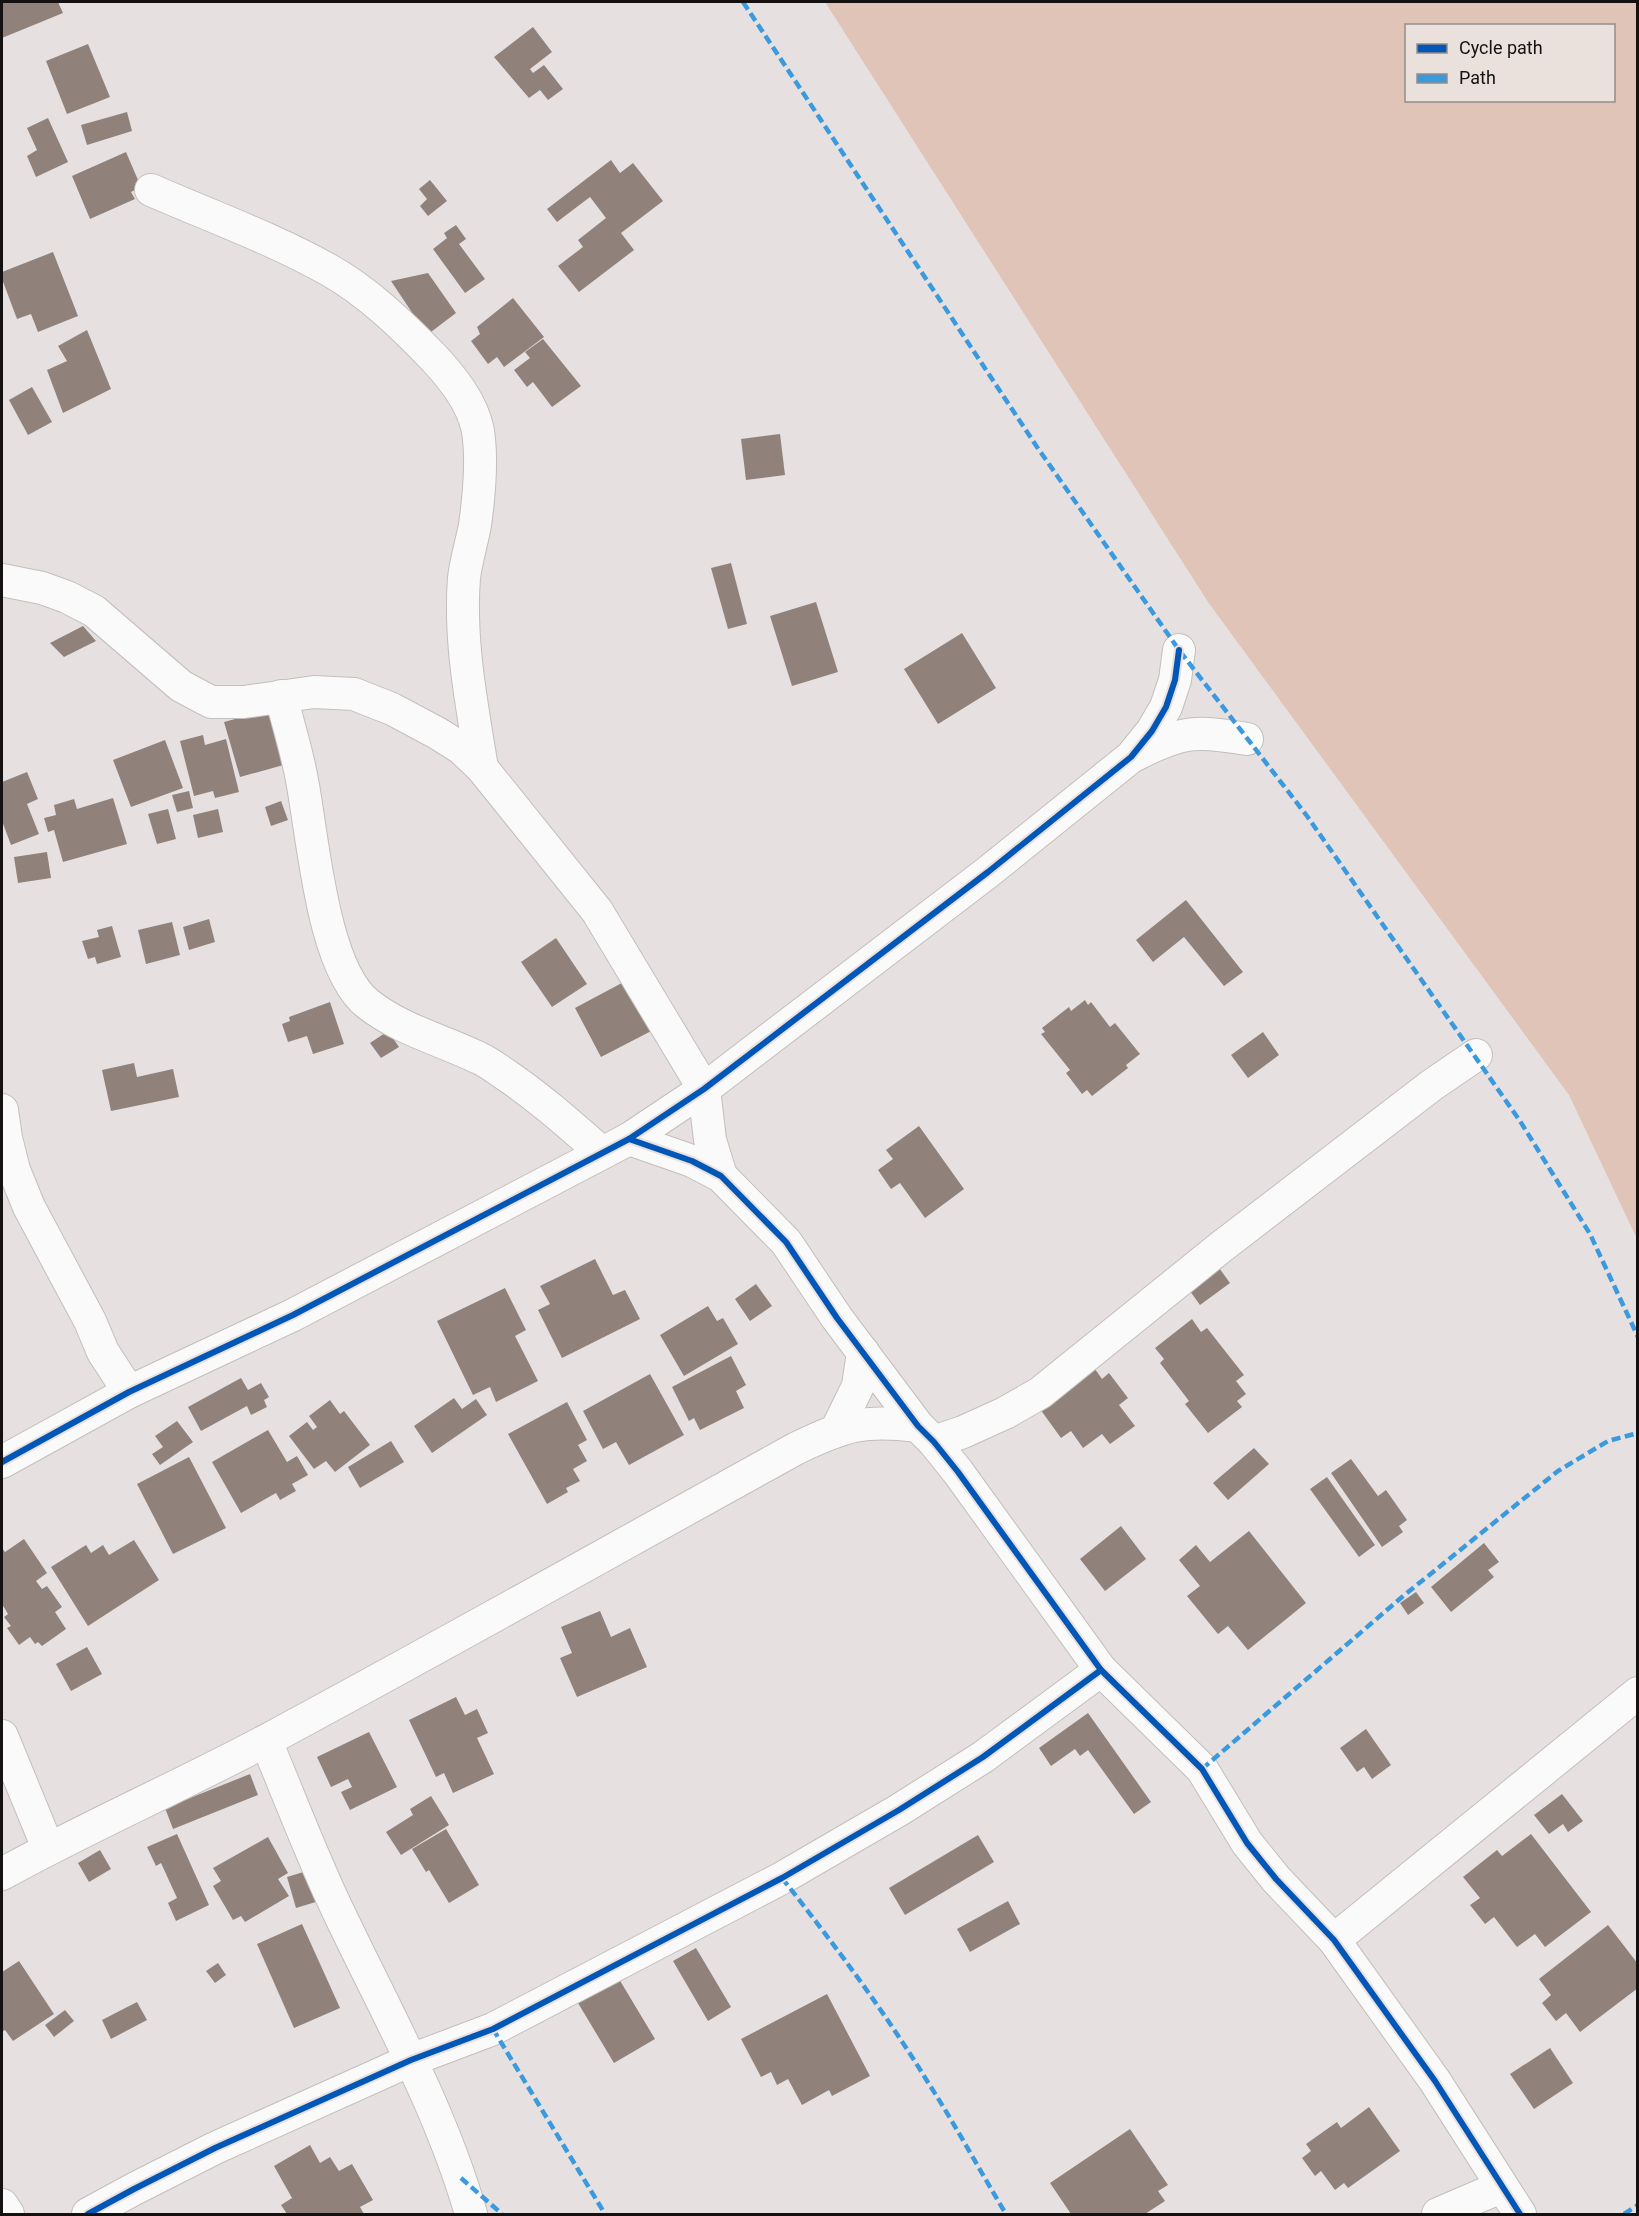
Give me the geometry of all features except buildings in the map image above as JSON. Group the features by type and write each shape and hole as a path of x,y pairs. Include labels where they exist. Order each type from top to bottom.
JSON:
{"street":[{"path":"150,190 320,266 365,294 409,332 446,371 468,403 479,436 480,480 475,525 464,578 465,636 471,700 482,768"},
{"path":"2,580 42,588 68,597 94,611 181,686 211,702 244,702 314,692 354,694 392,709 461,748 482,768 597,911 704,1089 710,1140 721,1176"},
{"path":"1131,757 1152,731 1166,707 1179,650"},
{"path":"281,696 302,778 331,936 353,987 367,1003 394,1021 480,1058 542,1102 615,1146 692,1161 721,1176 786,1242 862,1352 926,1434 1101,1670 1202,1769 1247,1843 1276,1879 1334,1940 1435,2081 1520,2214"},
{"path":"2,1462 129,1392 304,1309 615,1146 704,1089 915,929 1131,757 1156,744 1187,733 1213,733 1247,739"},
{"path":"2,1874 48,1848 266,1741 490,1620 797,1448 837,1429 874,1423 926,1434 963,1432 1005,1413 1040,1393 1221,1247 1476,1055"},
{"path":"2,1110 14,1170 29,1207 90,1321 103,1352 129,1392"},
{"path":"837,1429 858,1386 862,1352"},
{"path":"88,2214 215,2148 411,2060 493,2029 782,1878 899,1810 983,1757 1101,1670"},
{"path":"1334,1940 1638,1693"},
{"path":"2,1736 48,1848"},
{"path":"266,1741 338,1911 411,2060 461,2178 471,2214"},
{"path":"1438,2214 1501,2187"},
{"path":"2,2205 8,2214"}],"shaded area":[{"path":"825,2 1637,2 1637,1239 1569,1095 1208,602"}],"marked path":[{"path":"743,2 1037,447 1179,650 1307,816 1520,1121 1590,1234 1638,1337"},
{"path":"1202,1769 1402,1597 1558,1471 1608,1441 1638,1433"},
{"path":"782,1878 840,1953 895,2031 939,2100 1006,2214"},
{"path":"493,2029 605,2214"},
{"path":"461,2178 502,2214"},
{"path":"1624,2214 1638,2205"}],"cycle path":[{"path":"2,1462 129,1392 293,1315 629,1139 704,1089 988,872 1131,757 1152,731 1166,707 1175,680 1179,650"},
{"path":"629,1139 692,1161 721,1176 786,1242 837,1318 918,1426 958,1472 1101,1670 1202,1769 1247,1843 1276,1879 1334,1940 1435,2081 1520,2214"},
{"path":"88,2214 215,2148 411,2060 493,2029 782,1878 899,1810 983,1757 1101,1670"}]}
